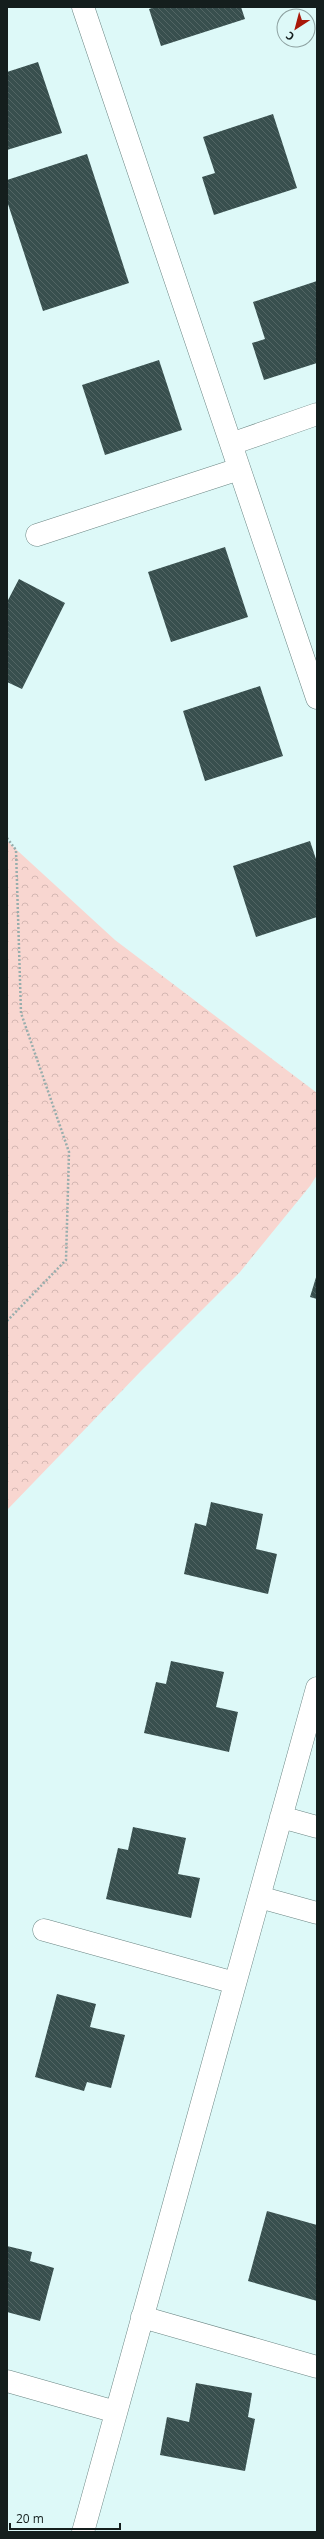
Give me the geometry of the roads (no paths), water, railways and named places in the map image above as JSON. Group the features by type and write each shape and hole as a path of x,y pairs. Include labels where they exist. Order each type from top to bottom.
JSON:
{"street":[{"path":"83,7 317,698"},
{"path":"231,444 317,414"},
{"path":"37,535 239,469"},
{"path":"83,2532 317,1688"},
{"path":"281,1816 317,1826"},
{"path":"259,1897 317,1913"},
{"path":"44,1930 235,1983"},
{"path":"142,2317 317,2367"},
{"path":"7,2380 116,2412"}]}
